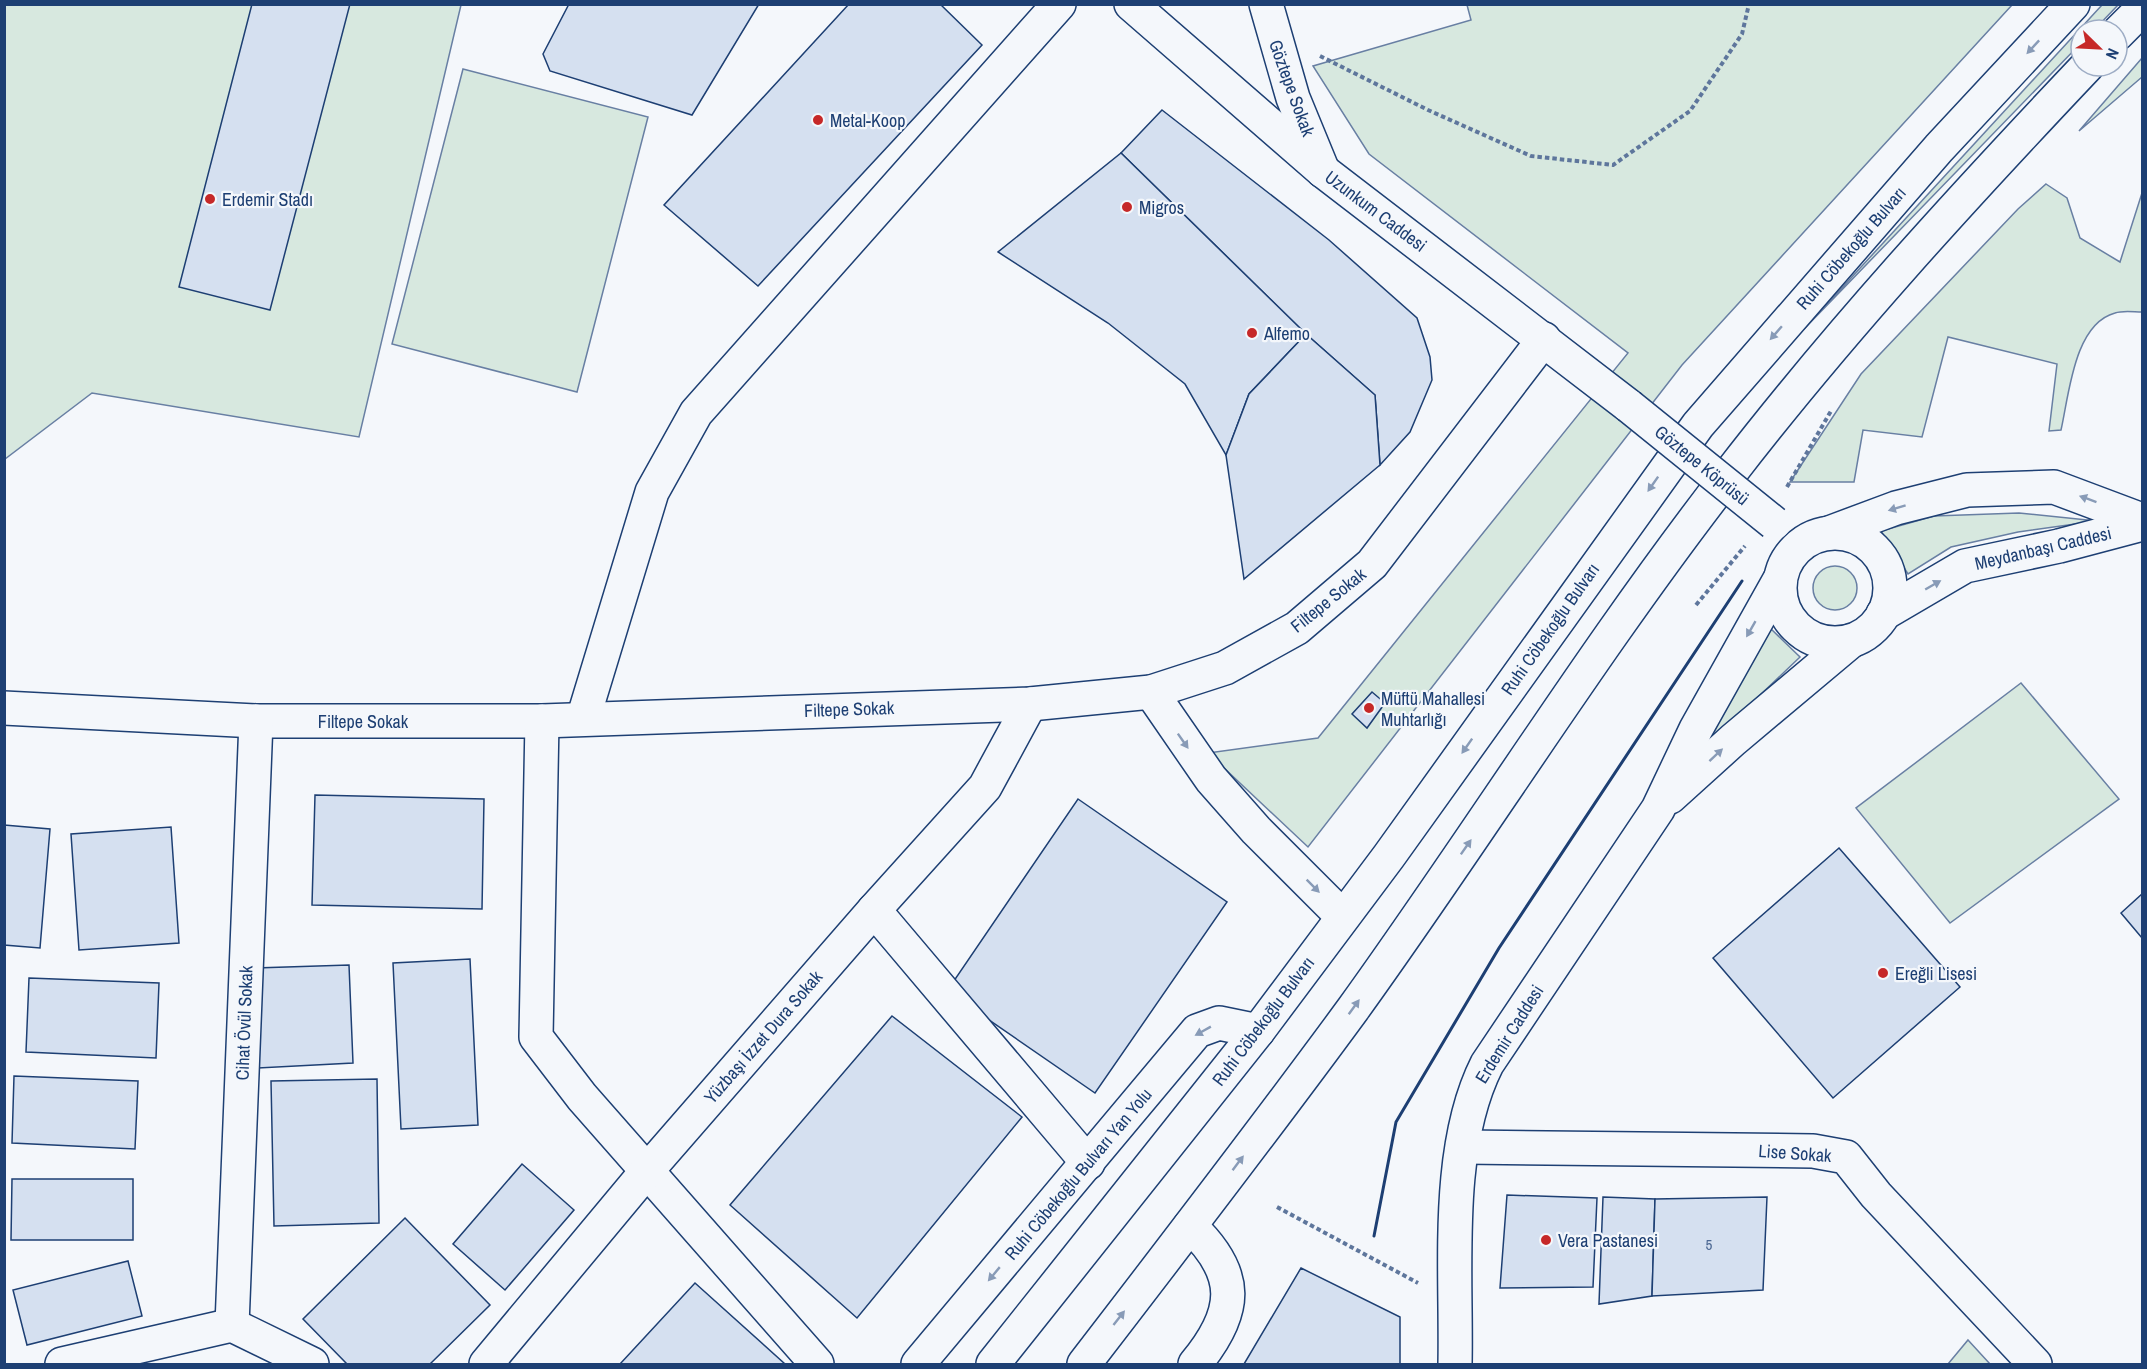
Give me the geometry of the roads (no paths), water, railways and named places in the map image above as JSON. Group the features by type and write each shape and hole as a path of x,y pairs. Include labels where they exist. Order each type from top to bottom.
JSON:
{"street":[{"path":"583,719 652,492 696,413 1059,4"},
{"name":"Uzunkum Caddesi","path":"1131,4 1323,171 1629,406"},
{"name":"Göztepe Sokak","path":"1266,4 1293,98 1323,171"},
{"name":"Ruhi Cöbekoğlu Bulvarı","path":"993,1365 1258,1031 1389,856 1659,475 1698,425 1939,148 2073,4"},
{"path":"2129,22 2142,9"},
{"path":"1084,1365 1353,1009 1638,599 1726,478 1826,352 1974,186 2076,78"},
{"name":"Filtepe Sokak","path":"4,708 256,721 542,721 1030,704 1150,692 1225,668 1298,627 1372,564 1544,339"},
{"name":"Göztepe Köprüsü","path":"1629,406 1779,508 1815,538"},
{"name":"Meydanbaşı Caddesi","path":"1815,538 1896,508 1967,490 2054,487 2142,522"},
{"name":"Meydanbaşı Caddesi","path":"1851,641 1875,626 1883,614 1965,566 2060,546 2142,522"},
{"path":"1851,641 1833,643 1814,639 1798,629 1787,615 1781,597 1780,579 1791,554 1815,538 1846,533 1862,540 1876,550 1885,565 1890,581 1889,598 1883,614"},
{"name":"Erdemir Caddesi","path":"1455,1365 1455,1200 1474,1092 1487,1064 1658,809 1695,729 1780,579"},
{"name":"Erdemir Caddesi","path":"1658,809 1733,740 1851,641"},
{"path":"1150,692 1211,779 1256,830 1342,916"},
{"name":"Yüzbaşı İzzet Dura Sokak","path":"486,1365 646,1172 874,910 985,787 1030,704"},
{"name":"Cihat Övül Sokak","path":"232,1325 256,721"},
{"path":"542,721 536,1037 582,1097 646,1172 817,1365"},
{"path":"874,910 1088,1163"},
{"name":"Ruhi Cöbekoğlu Bulvarı Yan Yolu","path":"918,1365 1197,1031 1219,1023 1258,1031"},
{"name":"Lise Sokak","path":"1464,1147 1813,1151 1846,1157 1876,1195 2035,1365"},
{"path":"1190,1226 1212,1247 1227,1275 1229,1296 1214,1341 1194,1365"},
{"path":"62,1365 232,1325 312,1365"}],"place":[{"name":"Metal-Koop","path":"818,120"},
{"name":"Erdemir Stadı","path":"210,199"},
{"name":"Migros","path":"1127,207"},
{"name":"Alfemo","path":"1252,333"},
{"name":"Müftü Mahallesi Muhtarlığı","path":"1369,708"},
{"name":"Ereğli Lisesi","path":"1883,973"},
{"name":"Vera Pastanesi","path":"1546,1240"}]}
